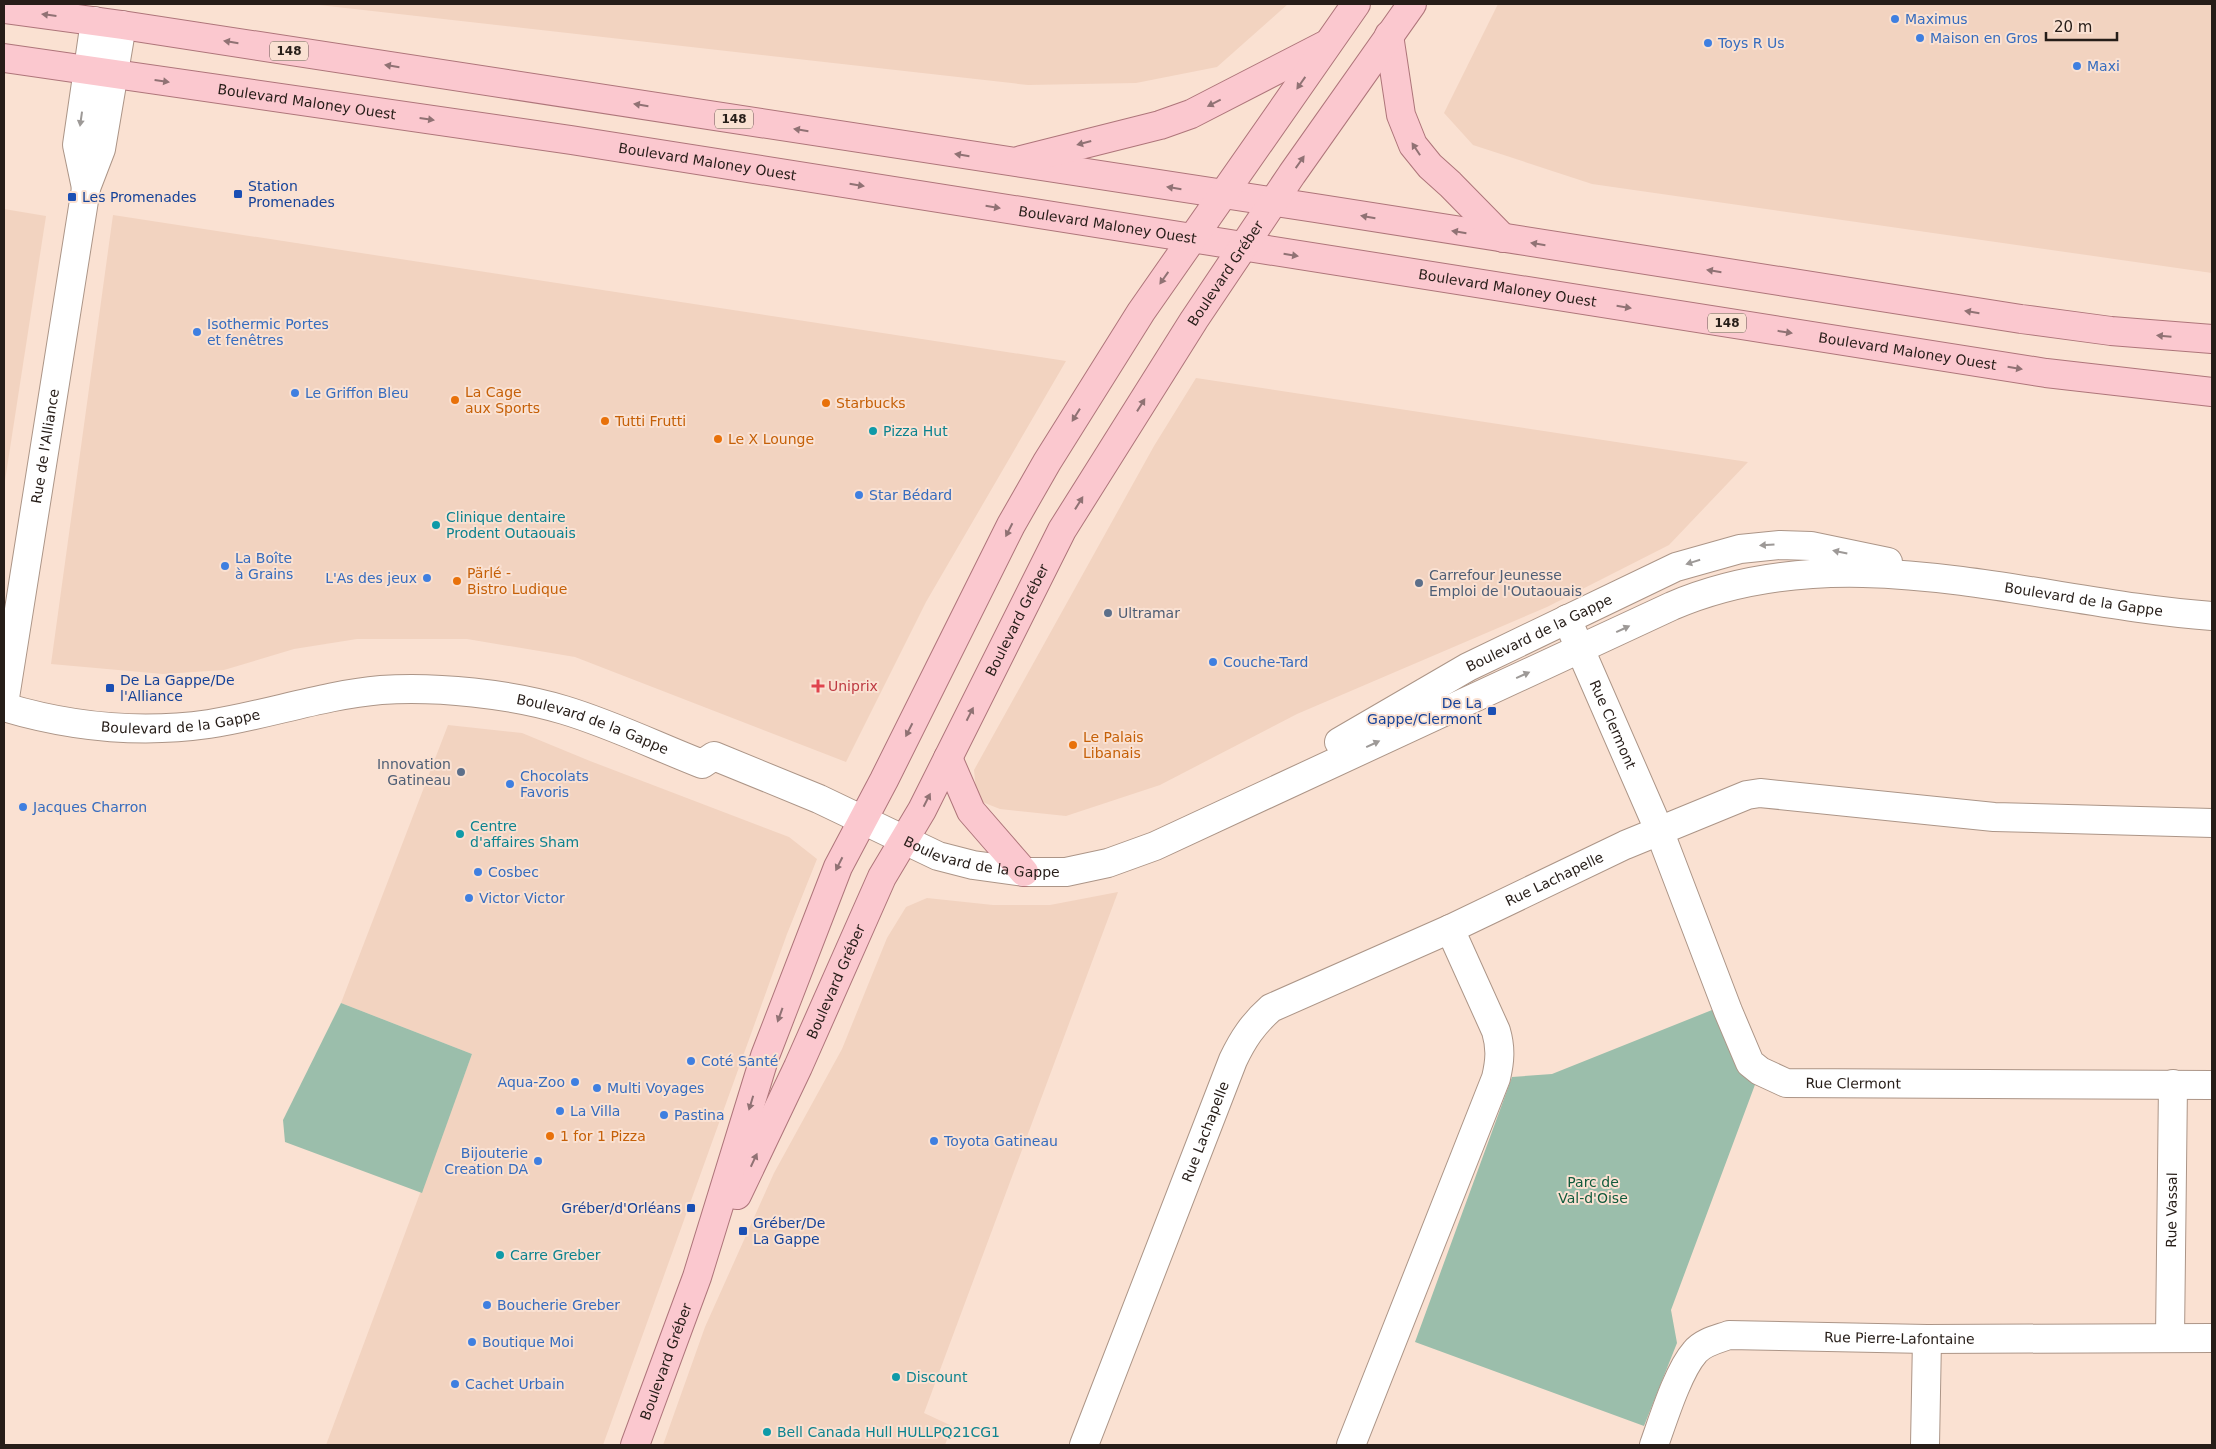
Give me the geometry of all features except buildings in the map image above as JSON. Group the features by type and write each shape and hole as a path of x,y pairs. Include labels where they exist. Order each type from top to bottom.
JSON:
{"main road":[{"name":"Boulevard Gréber","path":"635,1445 697,1277 768,1048 829,886 1032,487 1140,312 1356,4"},
{"name":"Boulevard Gréber","path":"697,1277 798,1067 882,877 922,810 1062,530 1194,320 1273,202 1412,4"},
{"name":"148","path":"4,9 122,25 2021,319 2111,331 2212,339"},
{"path":"1389,35 1401,115 1413,145 1430,166 1503,238"},
{"path":"1010,162 1160,125 1191,114 1328,43"},
{"name":"Boulevard Maloney Ouest","path":"4,58 571,140 2046,373 2212,392"},
{"path":"948,758 971,811 1024,872"}],"street":[{"name":"Rue de l'Alliance","path":"4,705 86,188 101,149 101,72 95,21"},
{"name":"Rue de l'Alliance","path":"101,72 122,25"},
{"name":"Boulevard de la Gappe","path":"1155,846 1468,667 1676,567 1752,546 1795,545 1832,550 1955,580"},
{"name":"Boulevard de la Gappe","path":"4,705 72,724 102,728 159,728 211,724 381,690 449,691 520,700 563,710 590,719 702,764 714,756 819,799 945,859 989,868 1053,873 1091,868 1155,846 1710,590 1746,581 1851,573 1955,580 2212,616"},
{"name":"Rue Clermont","path":"1567,619 1659,830 1728,1012 1750,1063 1786,1083 2212,1085"},
{"path":"1659,830 1746,795 1760,793 1994,817 2212,823"},
{"name":"Rue Lachapelle","path":"1084,1445 1233,1060 1255,1022 1271,1008 1450,929 1659,830"},
{"path":"1351,1445 1496,1078 1500,1062 1500,1045 1496,1031 1450,929"},
{"name":"Rue Vassal","path":"2170,1338 2173,1084"},
{"name":"Rue Pierre-Lafontaine","path":"1654,1445 1685,1368 1695,1351 1711,1341 1730,1335 1927,1339 2212,1338"},
{"path":"1925,1445 1927,1339"}],"shaded area":[{"path":"310,4 1288,4 1217,67 1136,83 1028,85"},
{"path":"1498,4 2212,4 2212,273 1592,184 1473,145 1444,113"},
{"path":"4,209 46,216 4,487"},
{"path":"113,215 1066,361 926,602 846,762 575,657 467,639 357,639 294,649 224,670 163,674 51,664"},
{"path":"1196,378 1748,462 1669,545 1547,607 1297,714 1160,785 1066,816 1000,809 977,800 974,770 1154,446"},
{"path":"448,725 522,733 789,837 817,859 787,934 603,1445 326,1445 472,1054 341,1003"},
{"path":"1118,892 924,1413 952,1426 945,1445 663,1445 705,1327 774,1173 842,1049 887,938 906,907 927,898 993,905 1050,905"}],"green space":[{"path":"341,1003 472,1054 422,1193 285,1142 283,1120"},
{"name":"Parc de Val-d'Oise","path":"1717,1008 1756,1082 1671,1310 1677,1343 1644,1426 1415,1342 1512,1077 1552,1074"}],"place":[{"name":"Maximus","path":"1895,19"},
{"name":"Maison en Gros","path":"1920,38"},
{"name":"Toys R Us","path":"1708,43"},
{"name":"Maxi","path":"2077,66"},
{"name":"Station Promenades","path":"238,194"},
{"name":"Les Promenades","path":"72,197"},
{"name":"Isothermic Portes et fenêtres","path":"197,332"},
{"name":"Le Griffon Bleu","path":"295,393"},
{"name":"La Cage aux Sports","path":"455,400"},
{"name":"Starbucks","path":"826,403"},
{"name":"Tutti Frutti","path":"605,421"},
{"name":"Pizza Hut","path":"873,431"},
{"name":"Le X Lounge","path":"718,439"},
{"name":"Star Bédard","path":"859,495"},
{"name":"Clinique dentaire Prodent Outaouais","path":"436,525"},
{"name":"La Boîte à Grains","path":"225,566"},
{"name":"L'As des jeux","path":"427,578"},
{"name":"Pärlé - Bistro Ludique","path":"457,581"},
{"name":"Carrefour Jeunesse Emploi de l'Outaouais","path":"1419,583"},
{"name":"Ultramar","path":"1108,613"},
{"name":"Couche-Tard","path":"1213,662"},
{"name":"Uniprix","path":"818,686"},
{"name":"De La Gappe/De l'Alliance","path":"110,688"},
{"name":"De La Gappe/Clermont","path":"1492,711"},
{"name":"Le Palais Libanais","path":"1073,745"},
{"name":"Innovation Gatineau","path":"461,772"},
{"name":"Chocolats Favoris","path":"510,784"},
{"name":"Jacques Charron","path":"23,807"},
{"name":"Centre d'affaires Sham","path":"460,834"},
{"name":"Cosbec","path":"478,872"},
{"name":"Victor Victor","path":"469,898"},
{"name":"Coté Santé","path":"691,1061"},
{"name":"Aqua-Zoo","path":"575,1082"},
{"name":"Multi Voyages","path":"597,1088"},
{"name":"La Villa","path":"560,1111"},
{"name":"Pastina","path":"664,1115"},
{"name":"1 for 1 Pizza","path":"550,1136"},
{"name":"Toyota Gatineau","path":"934,1141"},
{"name":"Bijouterie Creation DA","path":"538,1161"},
{"name":"Gréber/d'Orléans","path":"691,1208"},
{"name":"Gréber/De La Gappe","path":"743,1231"},
{"name":"Carre Greber","path":"500,1255"},
{"name":"Boucherie Greber","path":"487,1305"},
{"name":"Boutique Moi","path":"472,1342"},
{"name":"Discount","path":"896,1377"},
{"name":"Cachet Urbain","path":"455,1384"},
{"name":"Bell Canada Hull HULLPQ21CG1","path":"767,1432"}]}
